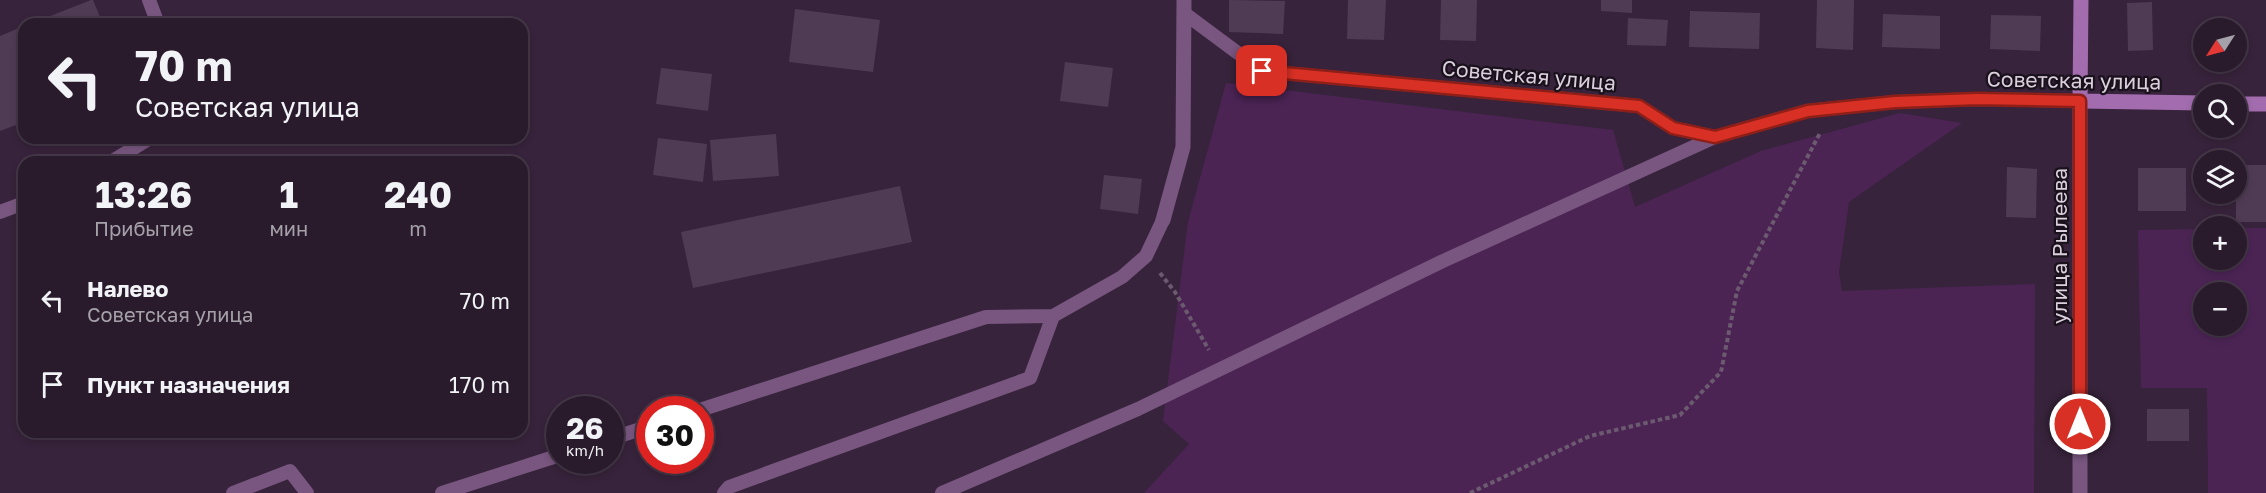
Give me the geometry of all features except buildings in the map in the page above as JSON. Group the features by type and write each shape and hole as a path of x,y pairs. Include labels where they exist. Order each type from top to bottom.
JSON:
{"street":[{"name":"улица Рылеева","path":"2080,0 2080,493"},
{"path":"1163,220 1183,147 1184,6"},
{"name":"Советская улица","path":"2080,101 2193,103"},
{"path":"2247,104 2266,104"}],"lane":[{"path":"149,0 156,18"},
{"name":"Советская улица","path":"1184,6 1262,71 1639,106 1673,128 1715,137 1808,111 1833,108 1895,102 1977,99 2080,101"},
{"path":"942,493 1138,409 1443,261 1715,137"},
{"path":"121,156 140,144"},
{"path":"0,212 18,205"},
{"path":"714,405 986,317 1053,316 1122,277 1146,256 1163,220"},
{"path":"724,493 729,487 1030,378 1053,316"},
{"path":"442,493 546,460"},
{"path":"233,493 290,471 307,493"}],"path":[{"path":"1470,493 1590,436 1680,415 1721,372 1737,291 1833,108"},
{"path":"1146,256 1175,292 1220,369"}],"shaded area":[{"path":"1226,83 1613,130 1635,207 1761,151 1900,113 1962,123 1849,202 1839,272 1842,291 2035,284 2034,493 1144,493 1189,444 1163,421 1188,222"},
{"path":"2247,228 2266,228 2266,493 2208,493 2207,388 2141,388 2138,230 2193,229 2193,270 2247,270"}],"route":[{"path":"1262,71 1639,106 1673,128 1715,137 1808,111 1895,102 1977,99 2080,101 2080,424"}]}
